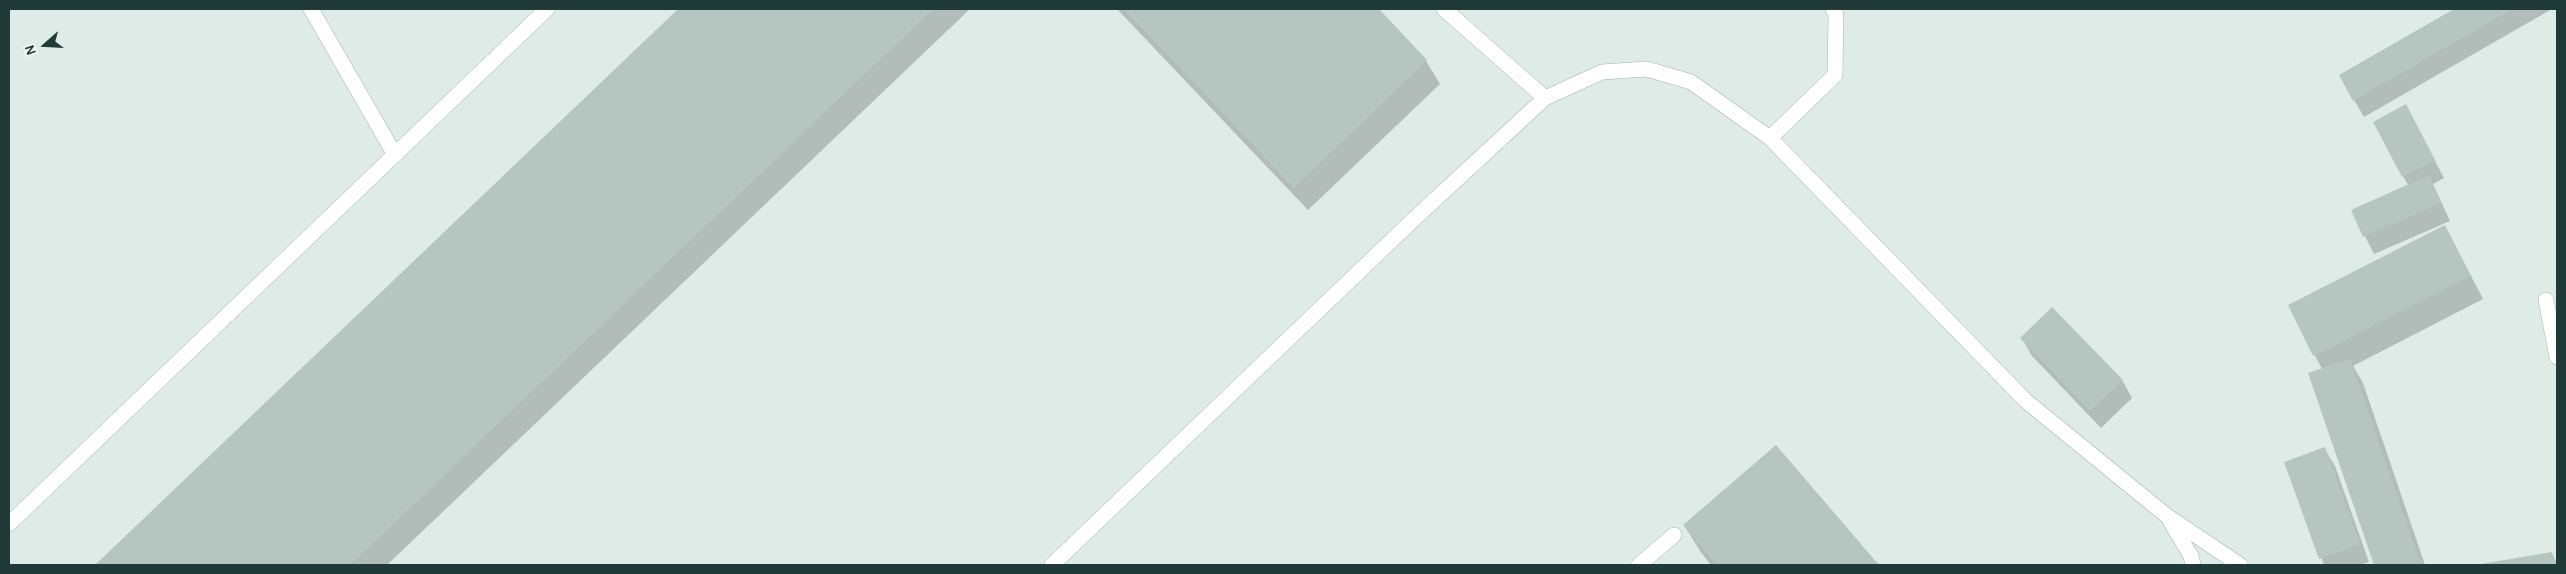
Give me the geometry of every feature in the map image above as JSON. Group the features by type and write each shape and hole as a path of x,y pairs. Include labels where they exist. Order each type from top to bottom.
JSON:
{"street":[{"path":"311,9 395,155"},
{"path":"9,524 395,155 462,88 547,9"},
{"path":"1444,9 1545,98"},
{"path":"1770,138 1835,75 1836,15 1833,9"},
{"path":"1052,565 1407,226 1545,98 1602,72 1647,70 1691,82 1770,138 2026,401 2167,516 2240,565"},
{"path":"2546,300 2557,357"},
{"path":"2167,516 2191,556 2193,565"},
{"path":"1639,565 1674,535"}],"building":[{"path":"678,9 933,9 350,565 95,565"},
{"path":"1124,9 1379,9 1427,60 1294,188"},
{"path":"2454,9 2512,9 2353,101 2339,75"},
{"path":"2406,104 2435,160 2402,177 2373,122"},
{"path":"2429,175 2441,203 2363,237 2351,210"},
{"path":"2445,225 2471,276 2313,356 2288,305"},
{"path":"2052,307 2123,380 2090,411 2020,338"},
{"path":"2350,359 2421,565 2374,565 2308,373"},
{"path":"1776,445 1879,565 1717,565 1683,525"},
{"path":"2325,447 2360,544 2319,559 2284,462"},
{"path":"2552,552 2555,565 2481,565 2481,564"}]}
